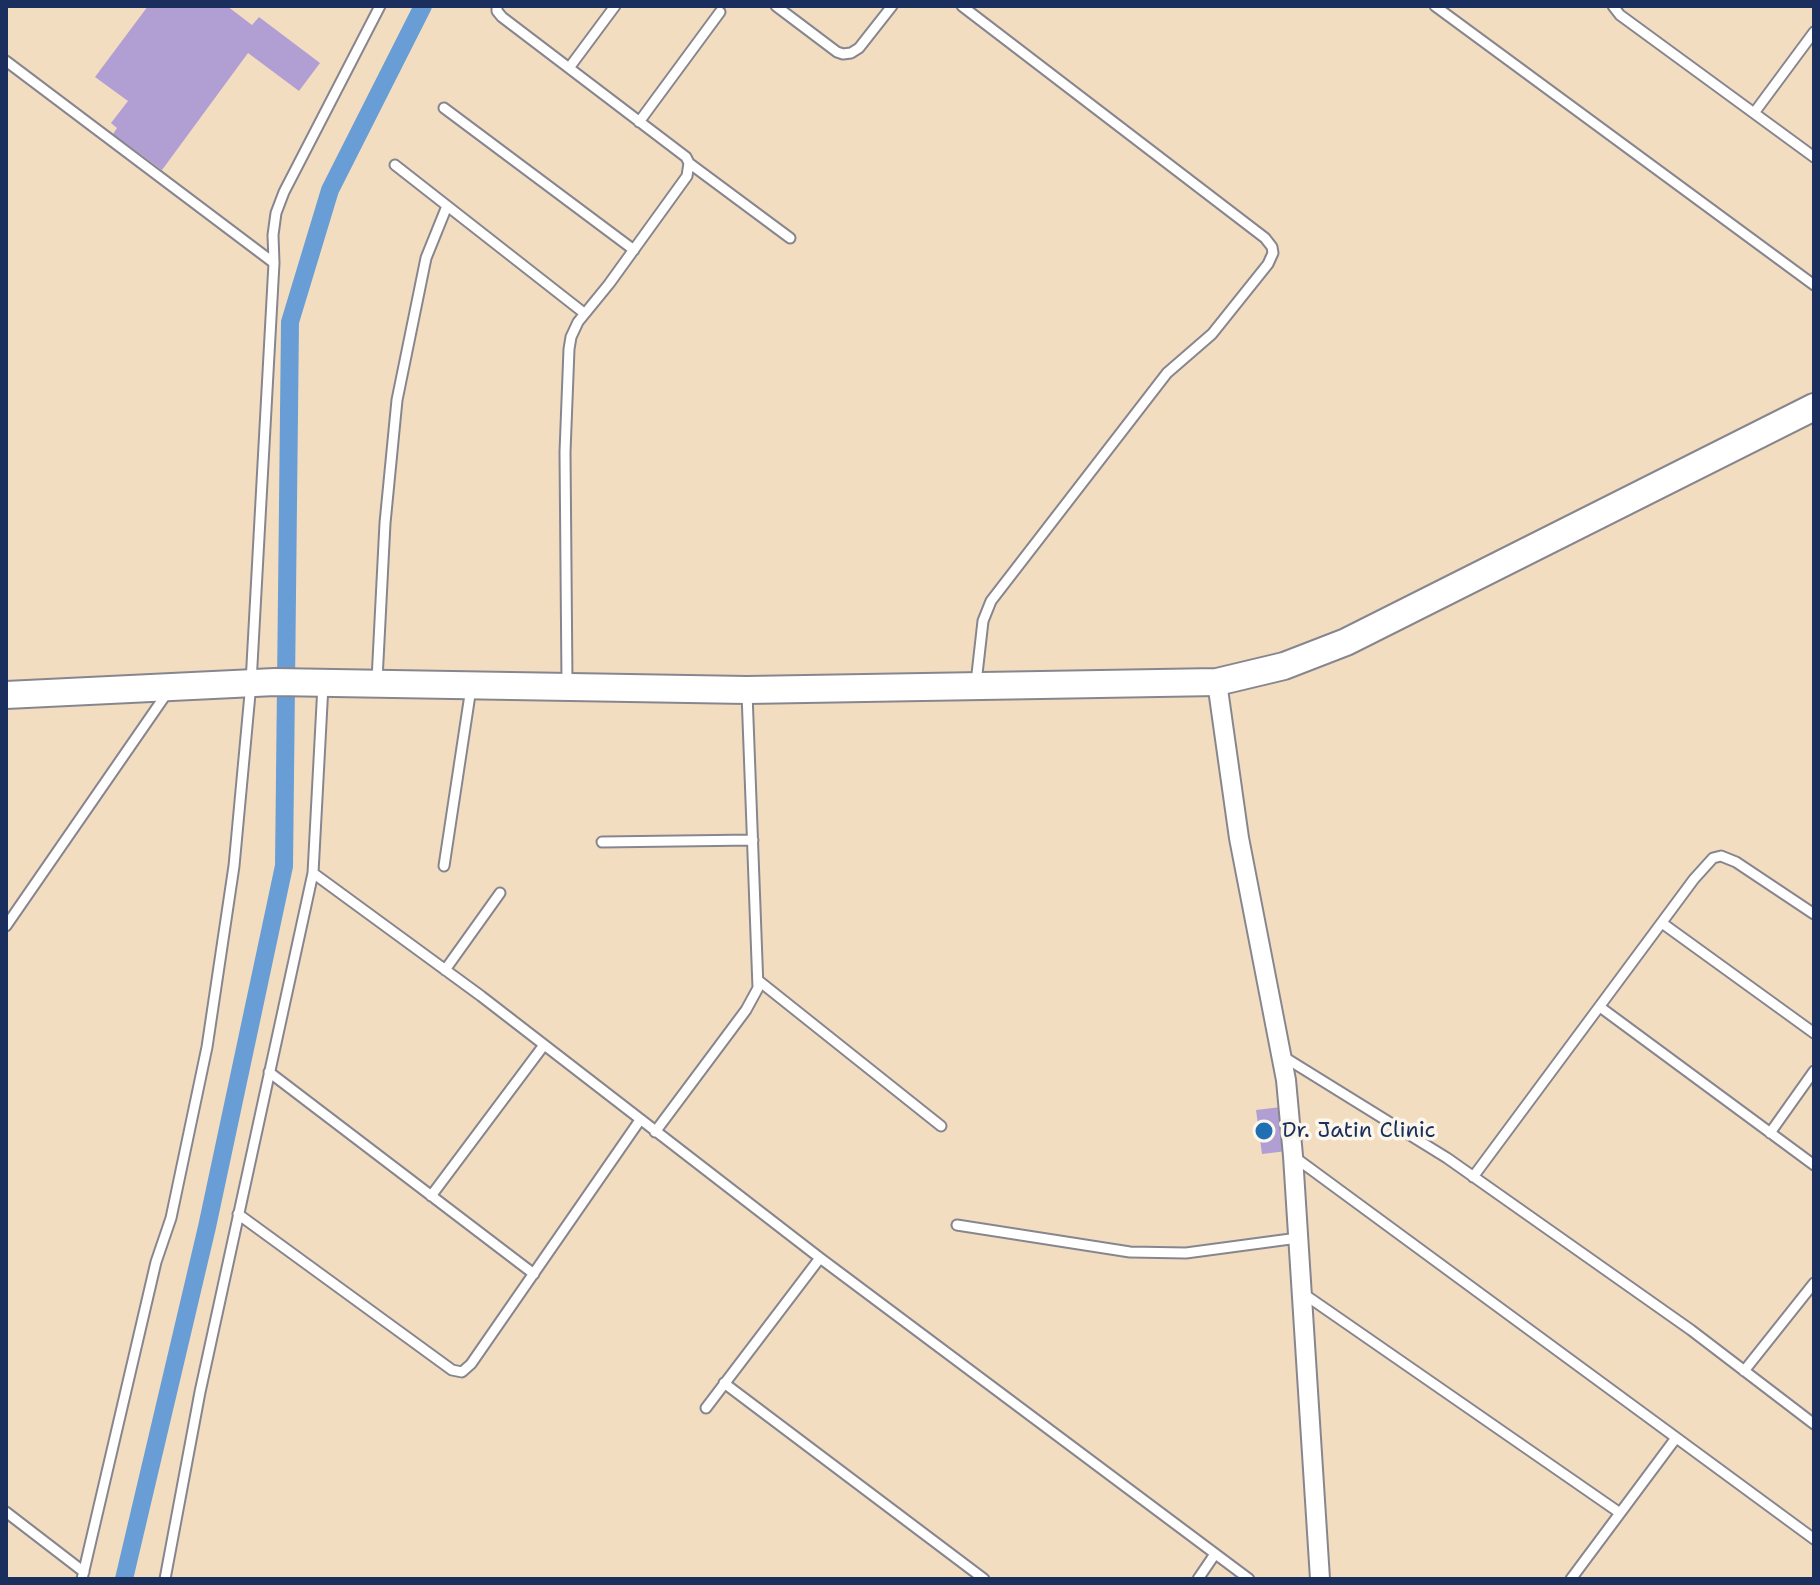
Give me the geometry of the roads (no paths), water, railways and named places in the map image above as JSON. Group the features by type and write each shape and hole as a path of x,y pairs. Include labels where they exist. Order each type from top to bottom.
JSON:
{"street":[{"path":"6,695 263,682 747,690 1217,682 1284,666 1346,642 1814,407"},
{"path":"1217,682 1239,838 1286,1080 1320,1579"}],"lane":[{"path":"6,1512 83,1576 156,1262 171,1218 207,1047 263,682 276,213 380,6"},
{"path":"497,6 502,17 790,238"},
{"path":"569,68 615,6"},
{"path":"776,6 843,54 859,48 892,6"},
{"path":"962,6 1265,238 1273,253 1261,274 1212,334 1167,373 991,601 983,621 976,686"},
{"path":"1435,6 1814,285"},
{"path":"1613,6 1620,15 1814,157"},
{"path":"639,122 720,12"},
{"path":"1754,113 1814,32"},
{"path":"6,61 274,263"},
{"path":"444,108 634,250"},
{"path":"567,687 565,452 569,349 584,313 609,284 687,176 689,163"},
{"path":"395,165 584,313"},
{"path":"377,683 385,523 397,400 426,258 447,206"},
{"path":"165,1579 200,1392 313,873 317,682"},
{"path":"444,866 472,685"},
{"path":"6,926 171,687"},
{"path":"655,1132 746,1010 756,994 759,981 747,690"},
{"path":"602,842 753,840"},
{"path":"1473,1177 1713,858 1721,856 1736,862 1814,914"},
{"path":"313,873 1249,1579"},
{"path":"445,970 500,893"},
{"path":"1662,923 1814,1033"},
{"path":"759,981 941,1126"},
{"path":"1600,1007 1814,1165"},
{"path":"431,1196 544,1045"},
{"path":"1281,1055 1447,1158 1678,1321 1814,1424"},
{"path":"1770,1133 1814,1071"},
{"path":"269,1072 534,1274"},
{"path":"238,1214 457,1372 462,1372 471,1364 640,1120"},
{"path":"1293,1156 1814,1539"},
{"path":"957,1225 1130,1252 1186,1253 1298,1238"},
{"path":"706,1408 820,1258"},
{"path":"1744,1371 1814,1283"},
{"path":"1301,1292 1620,1513"},
{"path":"724,1383 984,1579"},
{"path":"1571,1579 1676,1438"},
{"path":"1198,1579 1215,1554"}],"waterway":[{"path":"124,1579 207,1227 284,866 290,322 330,190 423,6"}],"place":[{"name":"Dr. Jatin Clinic","path":"1264,1131"}]}
